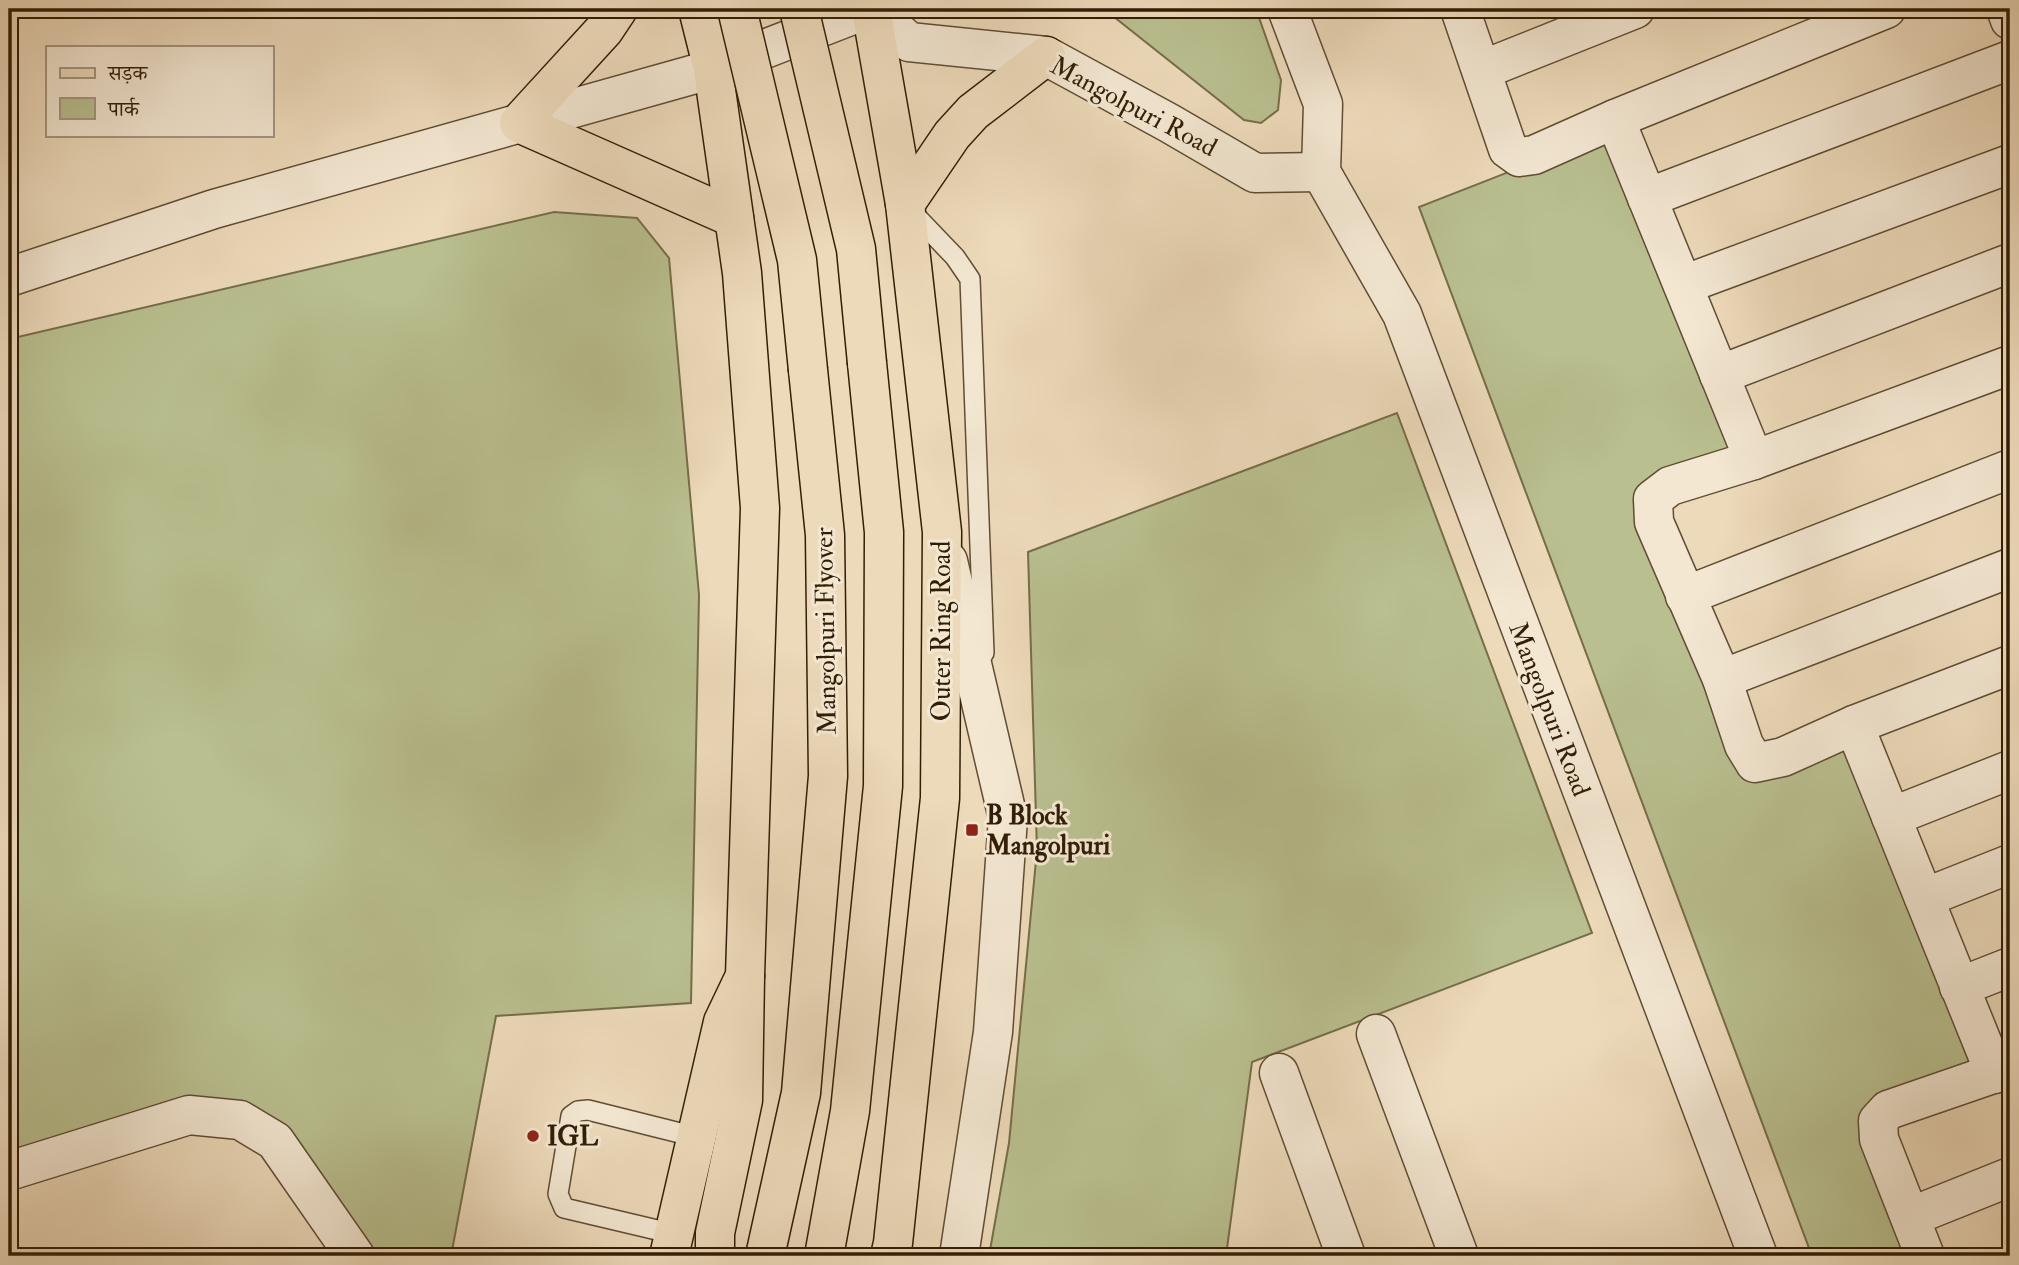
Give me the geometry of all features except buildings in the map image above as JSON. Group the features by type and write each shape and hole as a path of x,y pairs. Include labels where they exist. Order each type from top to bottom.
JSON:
{"main road":[{"path":"618,9 604,30 519,123 734,218"},
{"path":"698,9 713,68 742,273 760,508 743,1100 715,1233 715,1256"},
{"name":"Mangolpuri Flyover","path":"737,9 797,260 825,535 828,776 801,1093 765,1256"},
{"path":"799,9 856,249 884,532 883,786 850,1111 824,1256"},
{"name":"Outer Ring Road","path":"870,9 905,204 942,532 940,797 890,1256"},
{"path":"905,204 952,135 973,112 1046,56"},
{"path":"671,1245 723,1022 746,976"}],"street":[{"path":"9,276 214,209 713,68 870,9"},
{"name":"Mangolpuri Road","path":"870,9 909,42 1046,56 1255,173 1321,172 1402,314 1758,1256"},
{"path":"1287,9 1323,104 1321,172"},
{"path":"1460,9 1508,149 1519,156 1534,155 1615,119 1886,9"},
{"path":"1482,70 1634,9"},
{"path":"2006,9 2010,20"},
{"path":"1647,198 2010,60"},
{"path":"1615,119 1754,460"},
{"path":"1683,285 2010,164"},
{"path":"1719,375 2010,263"},
{"path":"2010,365 1754,460 1670,486 1653,499 1654,522 1722,679 1744,745 1755,764 1783,757 1854,725 2010,665"},
{"path":"1685,596 2010,469"},
{"path":"942,532 1008,818 993,1032 959,1256"},
{"path":"1722,679 2010,568"},
{"path":"1854,725 1959,987 2002,1071 1888,1110 1878,1121 1879,1139 1925,1256"},
{"path":"1891,817 2010,770"},
{"path":"1924,898 2010,864"},
{"path":"1959,987 2010,967"},
{"path":"1376,1034 1458,1256"},
{"path":"1279,1073 1346,1256"},
{"path":"9,1171 189,1115 240,1120 275,1141 355,1256"},
{"path":"1910,1217 2010,1177"}],"lane":[{"path":"905,204 955,257 970,279 987,727"},
{"path":"671,1245 564,1208 558,1194 572,1116 578,1111 588,1110 696,1137"}],"green space":[{"path":"1104,9 1256,9 1281,80 1278,110 1261,123 1244,120"},
{"path":"1611,132 1741,452 1638,489 1750,779 1848,741 1977,1069 1862,1116 1915,1256 1812,1256 1419,207"},
{"path":"554,212 637,218 669,258 699,595 691,1003 496,1016 451,1256 353,1256 245,1111 9,1179 9,575 18,571 9,543 9,339"},
{"path":"1397,413 1592,933 1252,1062 1226,1256 989,1256 1009,1143 1037,850 1028,552"}],"place":[{"name":"B Block Mangolpuri","path":"972,830"},
{"name":"IGL","path":"533,1136"}]}
